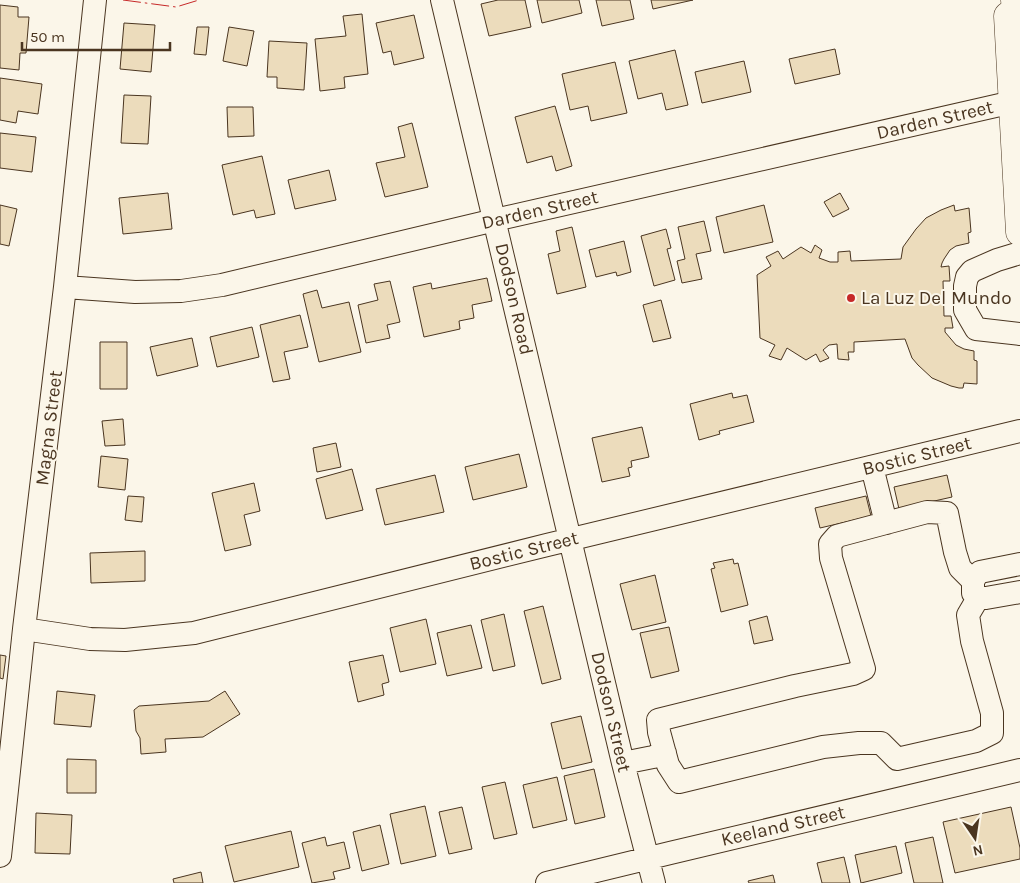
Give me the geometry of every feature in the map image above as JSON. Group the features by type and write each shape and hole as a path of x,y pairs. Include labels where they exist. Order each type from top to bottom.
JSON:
{"main road":[{"path":"1007,0 1020,232"},
{"path":"1015,0 1020,45"}],"street":[{"name":"Magna Street","path":"0,856 24,629 66,287 95,0"},
{"name":"Dodson Road","path":"442,0 571,540"},
{"name":"Darden Street","path":"66,287 135,292 181,291 222,285 495,220 1012,102"},
{"path":"1020,253 997,260 972,271 967,277 964,286 965,310 976,329 1020,334"},
{"name":"Bostic Street","path":"24,629 90,640 125,640 194,633 1020,430"},
{"path":"872,466 886,523"},
{"path":"1020,564 980,572 976,576 976,589 968,615 972,641 992,713 992,733 976,741 896,759 881,743 859,743 823,747 679,782 668,765 659,732 658,720 795,686 853,674 864,669 831,558 830,544 837,536 927,512 947,513 960,568 976,589 986,598 1020,592"},
{"name":"Dodson Street","path":"571,540 623,764 654,883"},
{"path":"944,749 952,786"},
{"path":"623,764 665,753"},
{"name":"Keeland Street","path":"547,883 1020,770"}],"building":[{"path":"498,0 525,0 531,27 489,36 481,4"},
{"path":"537,0 579,0 582,13 542,23"},
{"path":"596,0 630,0 634,19 602,26"},
{"path":"651,0 693,0 653,9"},
{"path":"0,5 18,7 18,17 29,17 26,53 20,53 19,70 0,68"},
{"path":"362,14 368,74 344,77 345,88 320,91 315,39 346,36 343,16"},
{"path":"414,15 424,58 394,65 391,51 383,53 376,23"},
{"path":"124,23 155,25 151,72 120,69"},
{"path":"197,27 209,27 206,55 194,54"},
{"path":"229,27 254,31 247,66 223,61"},
{"path":"269,41 307,43 304,90 277,88 277,77 267,77"},
{"path":"835,49 840,74 795,84 789,59"},
{"path":"675,50 688,105 666,110 662,93 638,99 629,61"},
{"path":"744,61 751,92 702,103 695,72"},
{"path":"615,62 627,113 591,121 588,106 570,110 562,74"},
{"path":"0,78 42,84 38,114 18,111 16,123 0,120"},
{"path":"124,95 151,96 148,144 121,143"},
{"path":"555,106 572,166 556,171 552,156 527,163 515,117"},
{"path":"227,107 253,107 254,136 228,137"},
{"path":"412,123 428,187 385,197 376,163 405,157 398,127"},
{"path":"0,133 36,137 32,172 0,168"},
{"path":"262,156 275,214 256,218 254,210 233,215 222,165"},
{"path":"329,170 336,200 295,209 288,180"},
{"path":"168,193 172,229 123,234 119,198"},
{"path":"840,193 849,209 833,217 824,202"},
{"path":"0,205 17,209 9,246 0,244"},
{"path":"764,205 773,242 724,253 716,217"},
{"name":"La Luz Del Mundo","path":"954,205 955,211 969,208 971,232 968,233 969,243 956,246 950,250 942,263 941,267 949,266 950,281 943,281 944,316 951,316 953,328 945,328 945,332 956,345 974,351 974,360 977,361 977,384 964,383 963,388 959,388 932,378 912,358 905,339 854,342 854,352 848,352 849,360 838,359 837,344 829,345 823,350 829,358 820,362 816,354 806,360 787,348 781,360 769,356 775,345 760,338 757,275 771,266 766,257 778,251 783,259 801,247 811,253 815,245 822,250 819,258 830,262 838,262 838,252 850,251 851,261 901,259 903,247 926,218"},
{"path":"704,221 711,251 696,254 702,279 682,283 677,261 685,259 678,227"},
{"path":"572,227 586,287 557,294 548,254 560,251 556,231"},
{"path":"666,229 671,248 667,249 675,280 654,286 641,236"},
{"path":"624,241 631,272 617,276 616,272 596,277 589,250"},
{"path":"487,278 492,301 472,305 474,318 459,321 460,329 424,337 413,287 431,283 432,289"},
{"path":"390,281 400,322 387,325 390,338 366,343 358,305 378,300 374,284"},
{"path":"317,290 322,308 349,302 361,352 319,362 303,294"},
{"path":"661,300 671,338 653,342 643,305"},
{"path":"300,315 308,347 284,352 290,379 273,382 260,325"},
{"path":"252,327 259,357 217,367 210,337"},
{"path":"192,338 198,366 157,376 150,347"},
{"path":"100,342 127,342 127,389 100,389"},
{"path":"732,393 733,398 747,395 754,422 719,431 720,434 699,440 690,404"},
{"path":"123,419 125,445 105,446 102,421"},
{"path":"642,427 649,457 631,461 632,467 628,468 630,476 602,482 592,438"},
{"path":"336,443 341,467 317,472 313,448"},
{"path":"519,454 527,487 473,500 465,467"},
{"path":"101,456 128,459 125,490 98,487"},
{"path":"352,469 363,510 326,519 316,479"},
{"path":"435,475 444,512 385,525 376,489"},
{"path":"947,475 952,497 899,509 894,487"},
{"path":"254,483 260,511 244,515 251,545 225,551 212,493"},
{"path":"128,496 144,497 142,522 125,520"},
{"path":"866,496 871,516 820,528 815,508"},
{"path":"145,551 145,581 91,583 90,553"},
{"path":"733,559 734,564 738,563 748,605 721,612 711,569 715,568 713,563"},
{"path":"655,575 666,622 632,630 620,584"},
{"path":"543,606 561,679 542,684 524,611"},
{"path":"504,614 515,666 493,671 481,620"},
{"path":"767,616 773,640 754,644 749,621"},
{"path":"426,619 436,664 400,672 390,628"},
{"path":"471,625 482,668 447,676 437,633"},
{"path":"669,627 679,671 651,678 640,633"},
{"path":"0,655 6,656 3,679 0,678"},
{"path":"383,655 389,682 382,684 384,695 358,702 349,662"},
{"path":"57,691 95,695 91,727 54,724"},
{"path":"225,691 240,714 203,737 165,739 166,752 141,754 140,738 136,731 134,710 139,706 209,701"},
{"path":"581,716 592,762 562,769 551,723"},
{"path":"67,759 96,760 96,793 67,793"},
{"path":"594,769 605,817 575,824 564,776"},
{"path":"557,777 567,820 533,828 523,785"},
{"path":"505,782 517,834 494,839 482,787"},
{"path":"425,806 436,856 401,864 390,814"},
{"path":"462,807 472,849 449,854 439,812"},
{"path":"1011,807 1020,848 1020,859 955,873 943,822"},
{"path":"36,813 72,815 70,854 35,853"},
{"path":"380,825 389,864 362,871 353,832"},
{"path":"291,831 299,867 234,882 225,846"},
{"path":"325,837 327,846 344,842 350,868 333,872 335,879 312,883 302,843"},
{"path":"933,837 943,883 914,883 905,843"},
{"path":"896,846 902,873 861,883 855,855"},
{"path":"844,857 850,883 822,883 817,863"},
{"path":"201,872 203,883 174,883 173,879"},
{"path":"773,875 775,883 749,883 748,881"}],"power":[{"path":"123,0 176,7 199,0"}],"place":[{"name":"La Luz Del Mundo","path":"851,298"}]}
